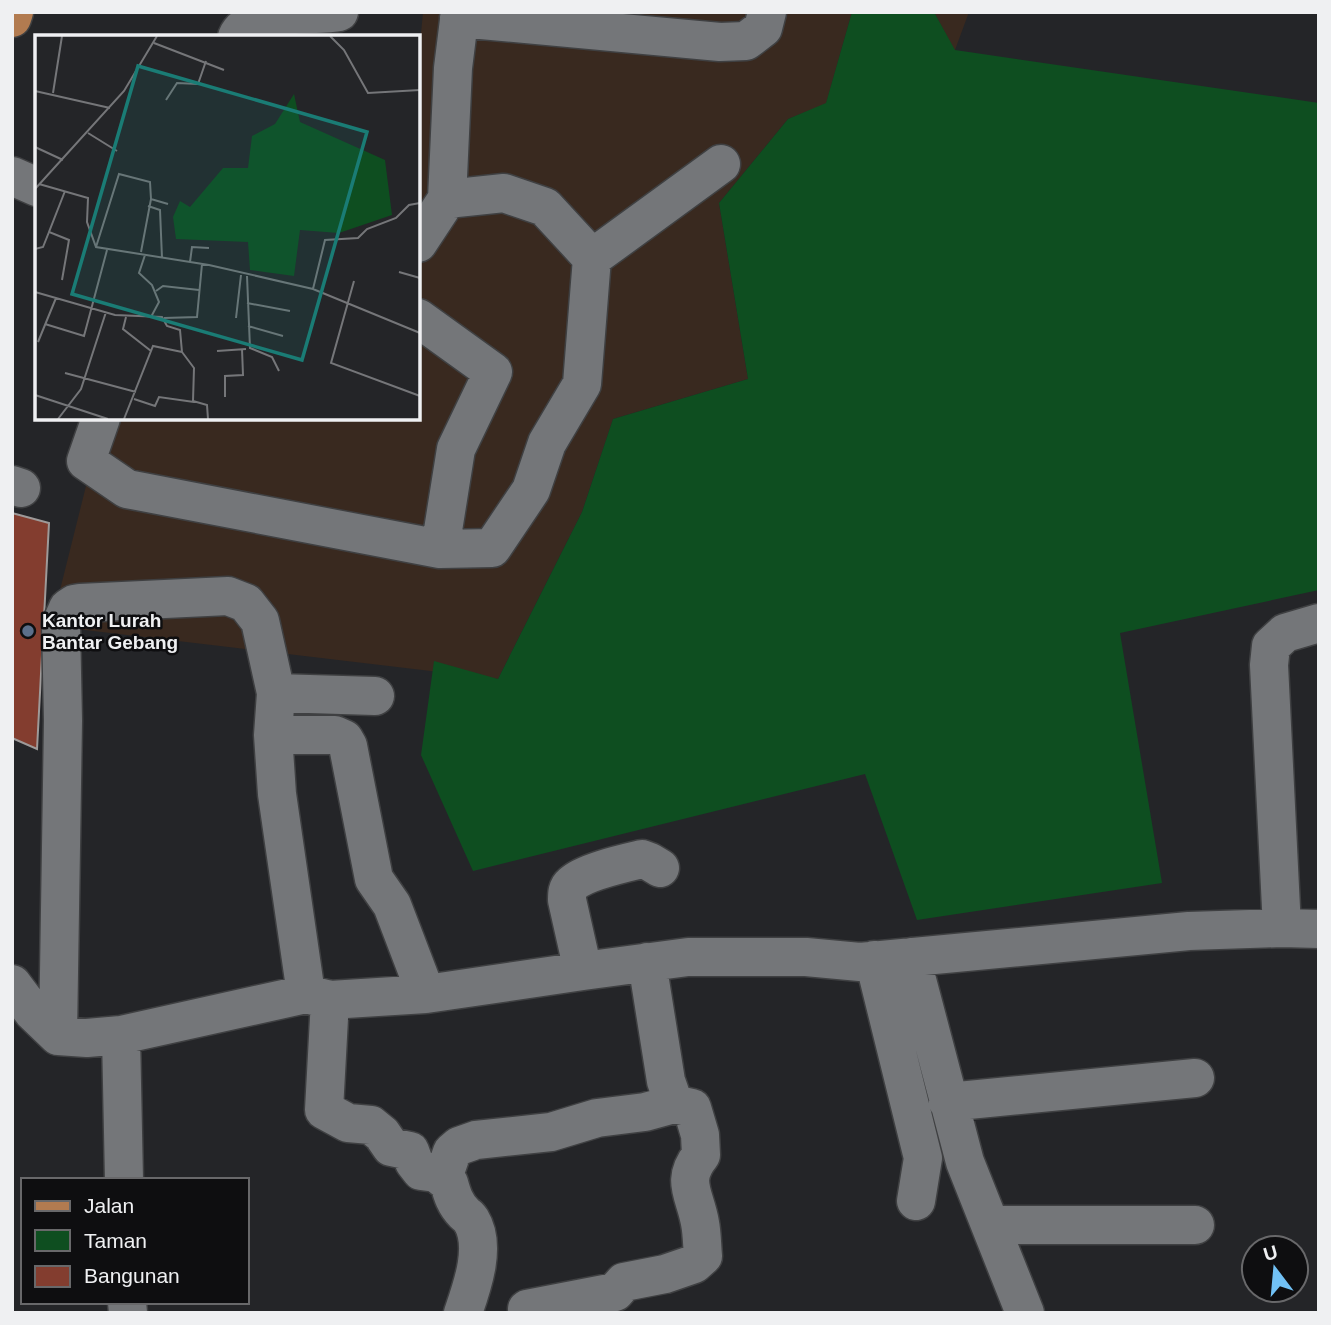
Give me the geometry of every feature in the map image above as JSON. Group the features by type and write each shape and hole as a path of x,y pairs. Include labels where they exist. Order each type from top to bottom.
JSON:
{"main road":[{"path":"12,18 14,12"}],"street":[{"path":"237,35 250,22 266,18 339,12"},
{"path":"420,240 447,199 453,68 460,15 720,42 746,41 763,28 768,12"},
{"path":"592,258 721,164"},
{"path":"12,176 35,186"},
{"path":"100,420 86,461 127,489 440,549 492,548 531,490 547,443 582,384 592,258 545,207 504,193 447,199"},
{"path":"420,319 493,372 456,449 440,549"},
{"path":"58,1036 63,721 61,624 68,608 80,603 228,596 246,603 260,621 276,693 273,735 277,794 318,997 324,1111 348,1123 371,1125 391,1147 410,1151 421,1171 436,1173 449,1182 452,1196 462,1212 470,1218 477,1232 474,1283 463,1313"},
{"path":"12,984 33,1012 58,1036 87,1038 121,1035 318,997 426,994 688,957 806,957 860,962 1189,931 1300,928 1269,665 1271,646 1285,634 1319,623"},
{"path":"276,693 375,696"},
{"path":"273,735 335,736 344,739 348,746 374,879 392,905 426,994"},
{"path":"583,971 567,900 570,884 583,876 642,859 660,868"},
{"path":"893,959 948,1102 965,1162 1026,1313"},
{"path":"893,959 923,1158 916,1201"},
{"path":"647,962 666,1081 674,1104"},
{"path":"121,1035 124,1178"},
{"path":"948,1102 1195,1078"},
{"path":"443,1178 452,1152 459,1146 476,1140 551,1132 597,1118 645,1112 674,1104 692,1108 700,1135 701,1155 692,1166 690,1188 700,1222 703,1256 694,1264 665,1274 624,1282 615,1292 519,1311"},
{"path":"990,1225 1195,1225"}],"shaded area":[{"path":"423,12 852,12 826,104 788,119 719,203 748,379 613,419 582,512 498,679 51,626 102,420 420,420 420,44"},
{"path":"934,12 969,12 955,50 954,50"}],"green space":[{"path":"852,12 934,12 955,50 1319,103 1319,590 1120,633 1162,883 917,920 865,774 473,871 421,755 434,661 498,679 582,512 613,419 748,379 719,203 788,119 826,103"}],"building":[{"name":"Kantor Lurah Bantar Gebang","path":"12,513 49,523 37,749 12,738"}],"place":[{"name":"Kantor Lurah Bantar Gebang","path":"28,631"}]}
